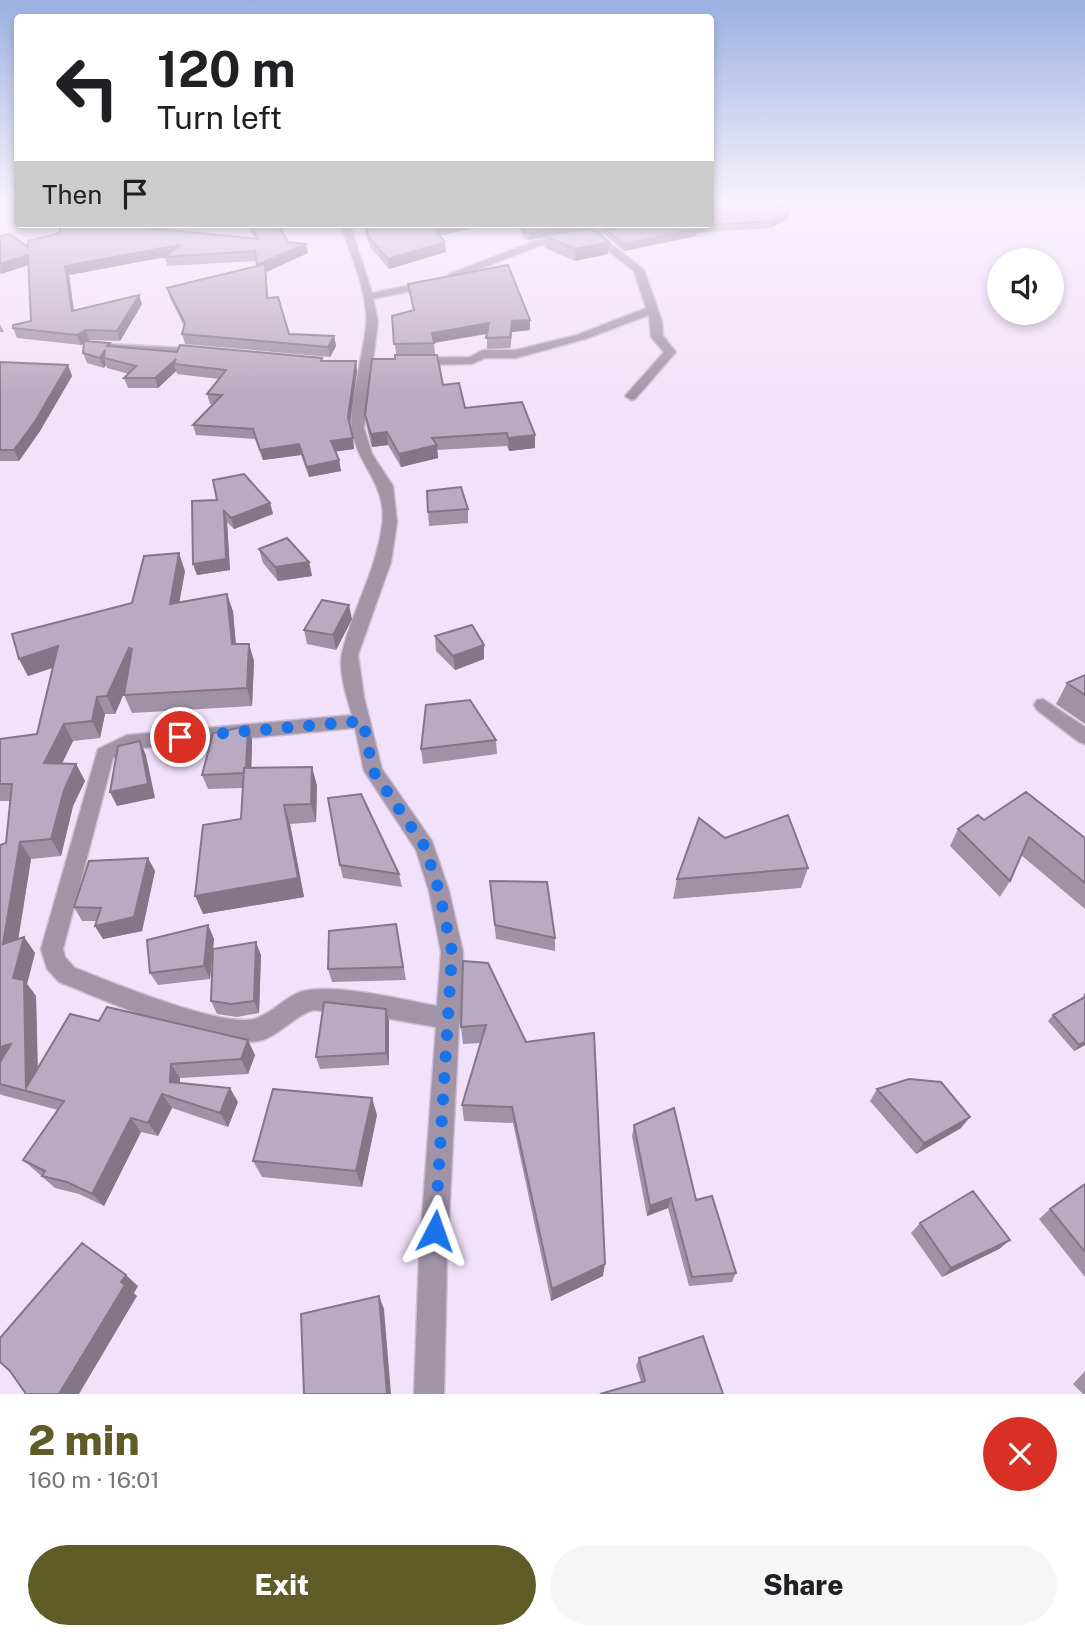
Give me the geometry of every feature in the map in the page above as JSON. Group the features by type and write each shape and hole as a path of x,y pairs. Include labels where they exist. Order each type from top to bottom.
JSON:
{"street":[{"path":"360,267 372,322 358,428 365,454 386,486 390,522 383,562 350,655 355,696 373,771 425,847 439,891 452,952 450,1019 433,1258 429,1394"},
{"path":"366,297 455,279 453,276 476,267"},
{"path":"631,396 669,354 657,337 652,310 637,267"},
{"path":"401,362 472,360 483,354 516,354 581,337 652,310"},
{"path":"89,346 215,353"},
{"path":"1043,705 1085,737"},
{"path":"363,721 127,742 105,754 52,950 55,962 67,975 181,1018 237,1030 258,1030 300,1003 314,999 379,1006 450,1019"}],"building":[{"path":"29,267 65,267 72,311 139,295 117,331 86,330 77,335 13,328 13,325 31,321"},
{"path":"253,267 265,267 267,298 278,297 289,334 334,336 328,347 182,334 185,323 167,288"},
{"path":"509,267 530,320 512,321 510,337 486,338 489,323 432,333 434,343 394,344 392,316 414,310 408,284"},
{"path":"84,341 110,343 107,346 177,352 180,345 322,358 321,361 356,361 348,417 353,438 331,441 339,460 307,467 299,444 260,450 253,429 193,425 222,395 207,394 226,370 174,364 176,359 155,378 124,378 136,366 104,358 105,350 100,358 83,353"},
{"path":"395,355 437,355 443,385 459,383 465,408 522,402 535,435 508,438 507,433 432,438 437,445 399,454 387,432 371,434 365,415 372,359 395,359"},
{"path":"0,362 68,365 36,420 14,450 0,450"},
{"path":"244,474 270,503 231,518 224,511 226,559 193,564 192,501 217,500 213,480"},
{"path":"461,487 468,509 428,512 427,491"},
{"path":"287,538 309,562 275,567 259,549"},
{"path":"179,553 170,604 227,594 232,644 249,644 247,688 124,695 132,649 129,648 107,696 97,697 92,721 64,724 44,763 76,764 64,790 51,839 20,842 3,944 24,937 13,978 24,980 26,1088 70,1014 99,1021 107,1007 248,1040 241,1059 171,1064 170,1082 230,1088 220,1113 162,1094 148,1123 131,1118 92,1194 67,1182 42,1176 45,1171 23,1160 64,1101 0,1084 0,1062 11,1044 0,1047 0,845 6,843 12,784 0,784 0,739 37,734 58,646 19,659 12,634 132,603 144,556"},
{"path":"322,600 349,605 333,635 304,630"},
{"path":"472,625 484,645 453,656 435,636"},
{"path":"1085,675 1085,695 1067,683"},
{"path":"470,700 496,740 421,749 426,705"},
{"path":"248,726 244,773 202,775 213,733"},
{"path":"140,741 148,784 110,792 118,746"},
{"path":"312,767 311,804 284,805 298,878 195,896 203,825 241,819 244,768"},
{"path":"1026,792 1085,838 1085,883 1029,837 1010,881 958,829 978,815 984,820"},
{"path":"361,794 399,874 340,865 328,798"},
{"path":"788,815 808,868 677,879 699,818 725,838"},
{"path":"148,858 134,917 95,926 101,908 74,907 89,861"},
{"path":"490,881 547,882 555,938 495,925"},
{"path":"396,924 403,967 328,969 329,931"},
{"path":"208,925 204,966 150,973 147,940"},
{"path":"256,942 254,1001 231,1004 211,1001 213,949"},
{"path":"463,961 488,963 526,1042 594,1033 605,1264 552,1289 512,1107 462,1105 486,1025 461,1027"},
{"path":"1085,997 1085,1042 1079,1045 1053,1015"},
{"path":"324,1002 386,1009 386,1053 316,1057"},
{"path":"909,1079 941,1082 970,1117 924,1143 877,1089"},
{"path":"273,1089 372,1098 356,1171 253,1161"},
{"path":"674,1108 696,1200 712,1196 736,1273 692,1277 671,1198 650,1206 634,1125"},
{"path":"1085,1184 1085,1252 1050,1209"},
{"path":"973,1191 1010,1240 951,1268 920,1223"},
{"path":"82,1243 126,1275 121,1282 125,1285 59,1394 26,1394 0,1362 0,1338"},
{"path":"379,1296 387,1394 304,1394 301,1314"},
{"path":"703,1336 723,1394 600,1394 645,1381 639,1358"}],"route":[{"path":"180,737 363,721 373,771 425,847 439,891 452,952 435,1231"}]}
